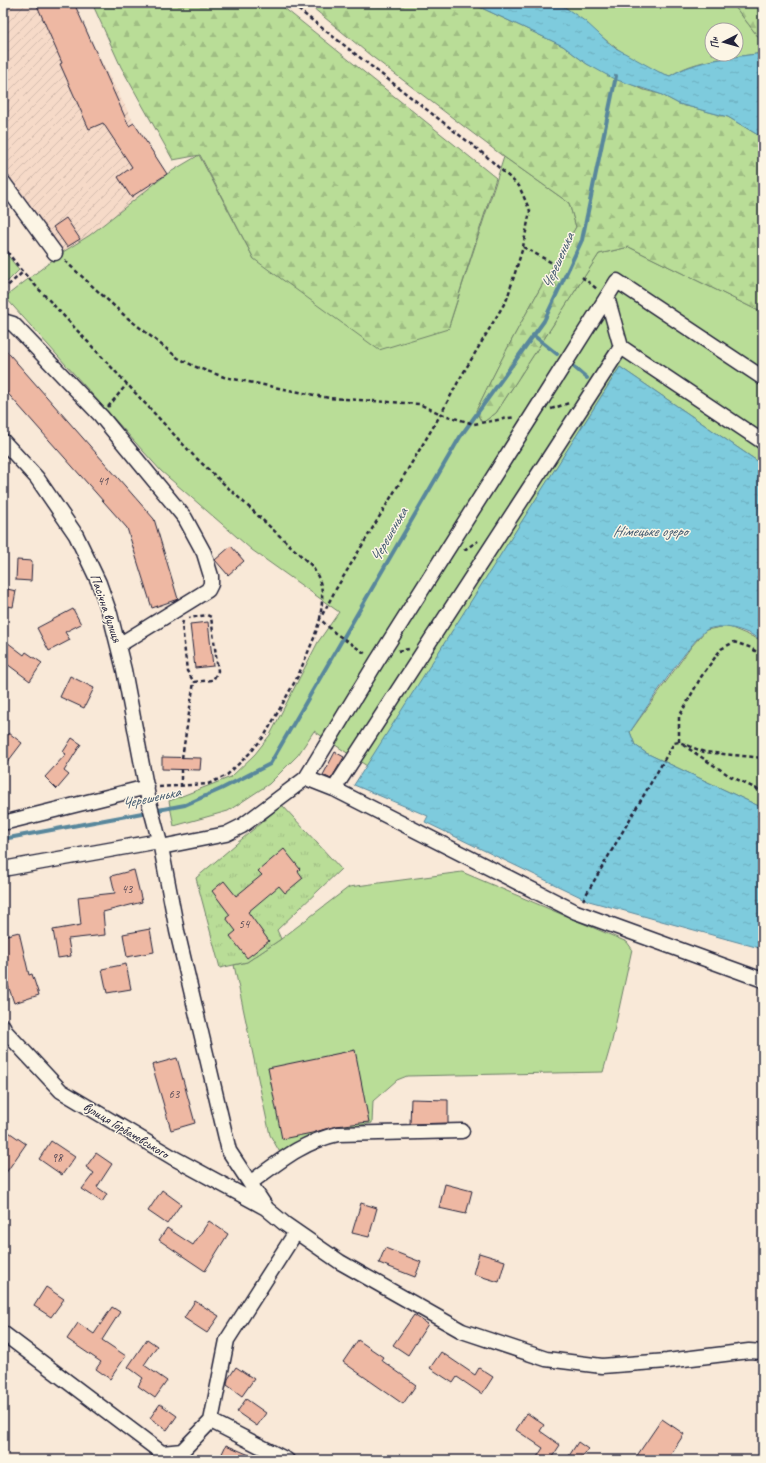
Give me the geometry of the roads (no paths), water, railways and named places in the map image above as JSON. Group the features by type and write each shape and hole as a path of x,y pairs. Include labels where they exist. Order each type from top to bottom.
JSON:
{"street":[{"path":"3,182 55,253"},
{"path":"3,869 226,834 242,826 306,778 379,658 617,281 763,378"},
{"path":"607,297 621,347 763,442"},
{"path":"3,321 18,329 101,416 185,518 204,553 212,576 211,584 208,590 119,646"},
{"path":"334,790 621,347"},
{"name":"Пасічна вулиця","path":"3,441 37,478 76,535 99,583 110,614 119,646 149,802 160,844 176,931 229,1151 267,1209"},
{"path":"306,778 334,790 576,912 763,980"},
{"path":"3,823 147,787"},
{"name":"вулиця Горбачевського","path":"3,1026 5,1031 61,1091 172,1157 267,1209"},
{"path":"250,1183 291,1153 311,1142 338,1134 462,1130"},
{"path":"267,1209 296,1232 340,1262 462,1331 546,1359 602,1366 667,1362 749,1351 763,1352"},
{"path":"3,1332 162,1453 182,1452 211,1421 227,1340 296,1232"},
{"path":"211,1421 287,1460"}],"water":[{"path":"471,3 559,3 586,22 612,46 659,72 670,76 681,70 703,63 744,62 744,56 763,53 763,138 728,117 679,104 660,94 614,79 587,64 563,46"},
{"name":"Німецьке озеро","path":"620,367 763,465 763,641 736,629 715,627 708,629 681,659 630,732 635,745 646,753 763,808 763,949 589,901 425,822 428,816 354,785"}],"waterway":[{"name":"Черешенька","path":"3,839 185,805 221,789 270,764 460,437 544,321 582,240 616,76"},
{"path":"533,335 557,354"},
{"path":"574,367 587,378"}]}
